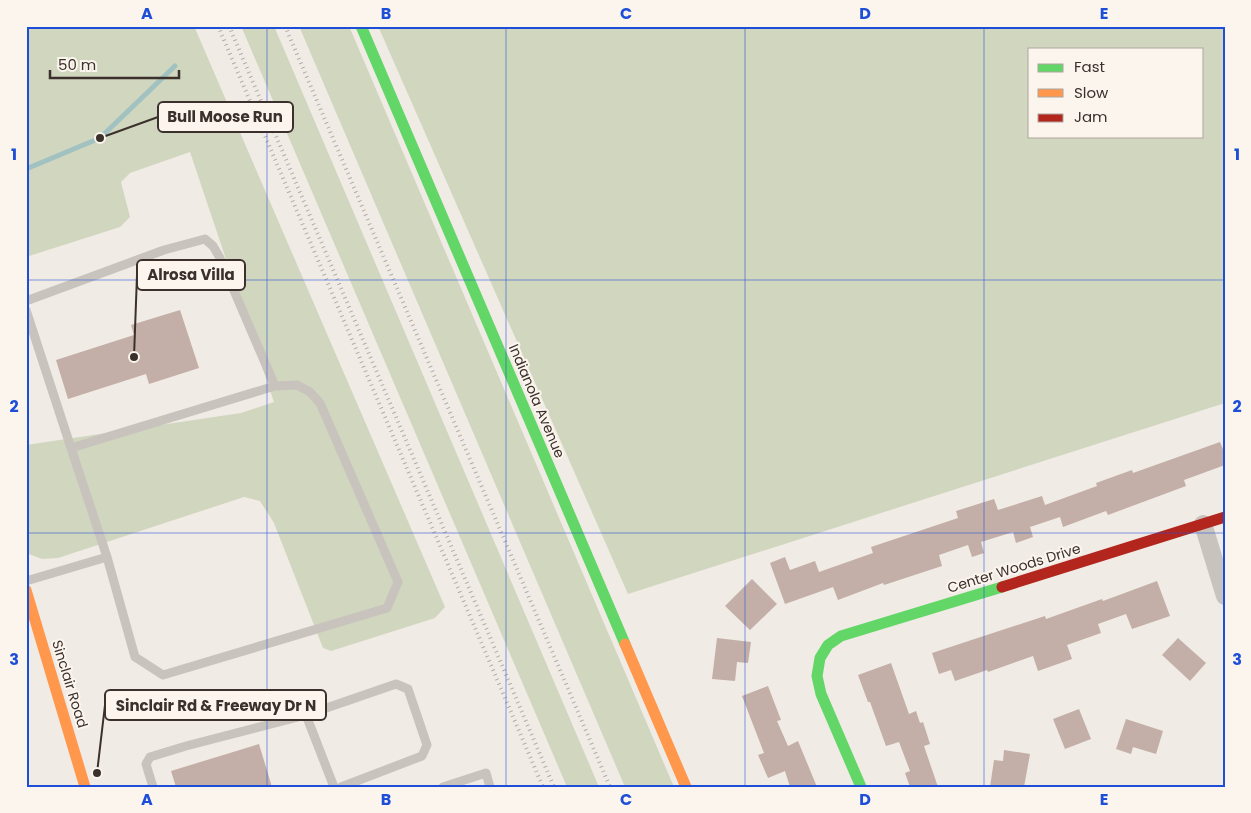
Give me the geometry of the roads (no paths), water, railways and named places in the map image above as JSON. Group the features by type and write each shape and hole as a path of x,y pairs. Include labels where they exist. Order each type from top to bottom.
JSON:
{"main road":[{"name":"Indianola Avenue","path":"361,26 686,787"},
{"name":"Center Woods Drive","path":"861,787 821,694 817,676 820,658 828,645 841,636 1225,517"},
{"name":"Sinclair Road","path":"26,590 85,787"}],"street":[{"path":"1203,524 1225,596"}],"lane":[{"path":"26,301 164,250 205,239 213,246 220,258 275,386"},
{"path":"26,310 106,557 135,657 163,675 387,608 398,582 320,403 310,392 297,385 275,386 71,448"},
{"path":"26,581 106,557"},
{"path":"153,787 146,764 150,757 306,715 396,684 408,689 427,745 422,756 341,787"},
{"path":"306,715 334,787"},
{"path":"443,787 486,773 490,787"}],"waterway":[{"path":"26,169 100,138 175,66"}],"railway":[{"path":"218,26 543,787"},
{"path":"229,26 554,787"},
{"path":"285,26 610,787"}],"place":[{"name":"Bull Moose Run","path":"100,138"},
{"name":"Alrosa Villa","path":"134,357"},
{"name":"Sinclair Rd & Freeway Dr N","path":"97,773"}]}
